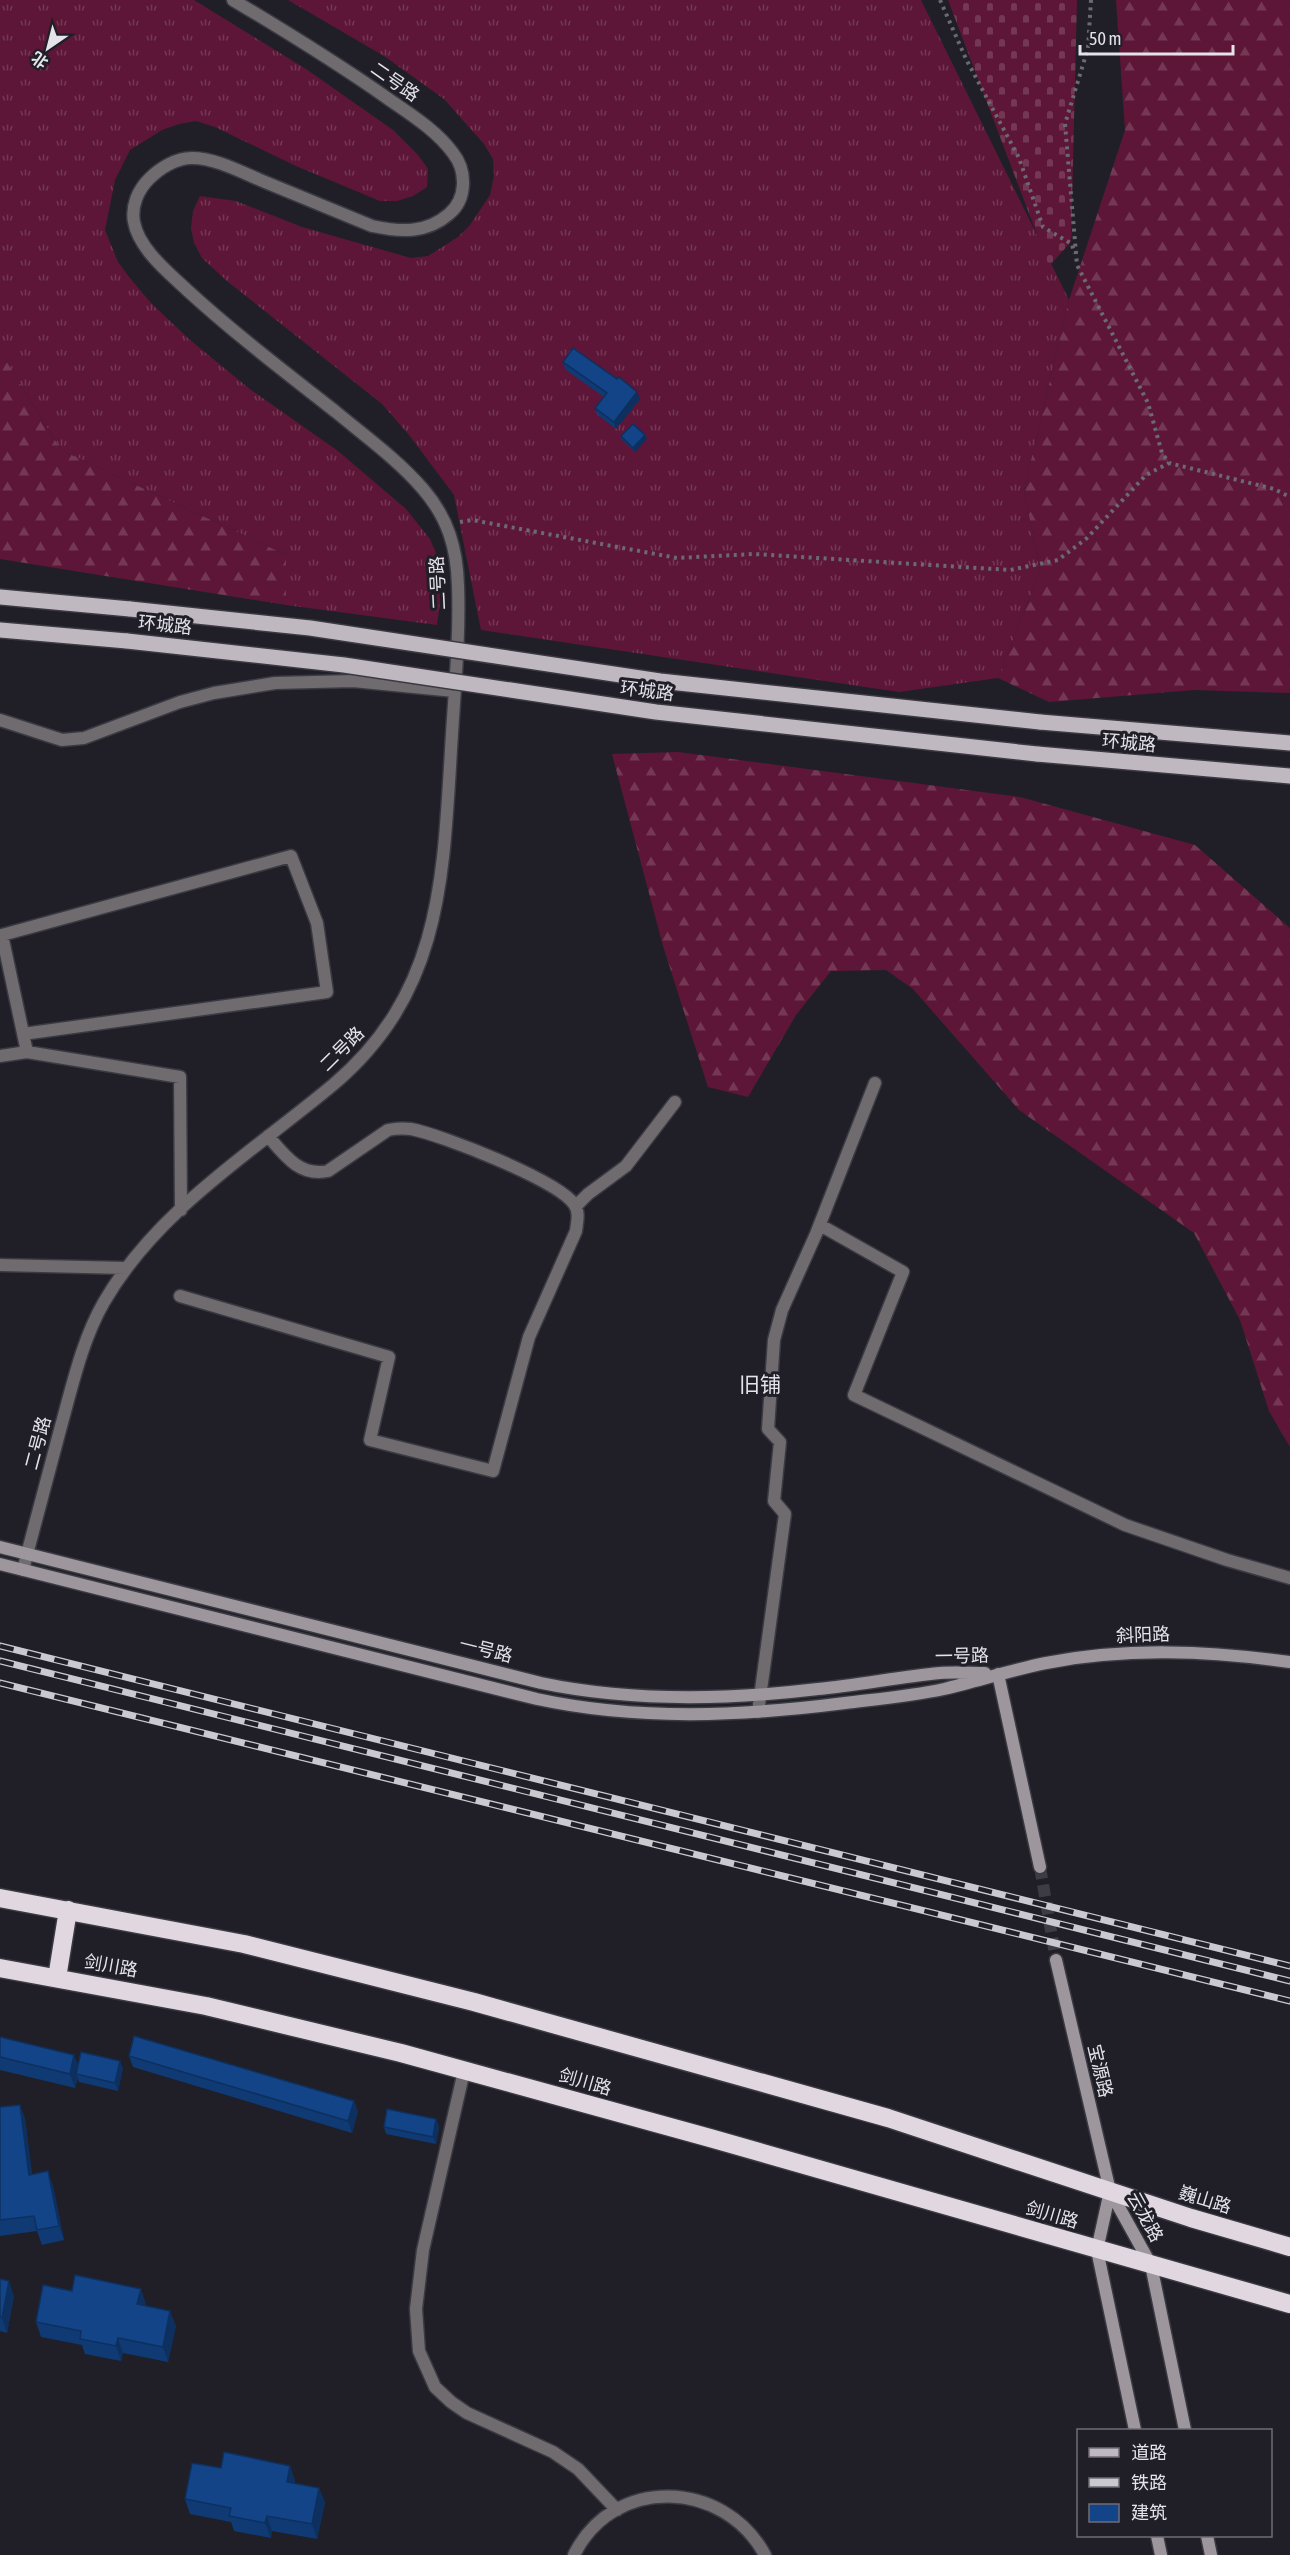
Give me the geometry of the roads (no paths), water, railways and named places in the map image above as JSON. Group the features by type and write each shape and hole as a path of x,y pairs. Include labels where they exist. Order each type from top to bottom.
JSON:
{"highway":[{"path":"0,1898 244,1944 474,2002 899,2121 1110,2191"},
{"path":"57,1978 68,1910"},
{"name":"剑川路","path":"0,1969 242,2014 464,2071 1151,2265"},
{"name":"巍山路","path":"1110,2191 1290,2247"},
{"path":"1151,2265 1290,2304"}],"main road":[{"name":"环城路","path":"0,597 310,628 682,683 1040,722 1290,743"},
{"name":"环城路","path":"0,630 127,641 344,665 565,700 692,717 1037,754 1290,776"}],"street":[{"name":"二号路","path":"23,1570 88,1334 103,1304 126,1268 159,1230 268,1136 335,1083 372,1047 399,1007 424,952 435,918 441,877 454,691 458,589 456,555 446,524 433,501 418,483 377,445 201,303 164,268 140,238 134,222 134,206 141,188 156,172 187,158 212,162 372,226 394,231 415,231 442,220 459,202 463,178 460,165 454,153 442,140 416,118 345,69 233,0"},
{"path":"0,720 62,740 84,738 180,702 265,684 354,681 454,691"},
{"path":"23,1034 327,992 317,923 291,856 2,935 23,1034 27,1052"},
{"path":"0,1056 27,1052 180,1077 181,1210"},
{"path":"758,1712 785,1514 774,1501 780,1442 768,1429 774,1340 782,1310 820,1225 875,1083"},
{"path":"576,1206 588,1194 627,1166 675,1102"},
{"path":"180,1296 389,1357 370,1440 493,1472 529,1337 576,1231 578,1216 576,1206 566,1196 535,1177 441,1137 412,1129 388,1130 328,1171 318,1174 307,1172 285,1156 268,1136"},
{"path":"820,1225 903,1272 854,1395 1125,1525 1194,1550 1290,1578"},
{"path":"0,1265 126,1268"},
{"name":"一号路","path":"0,1546 558,1686 649,1696 760,1695 941,1673 999,1674"},
{"name":"一号路","path":"0,1564 555,1703 648,1713 758,1712 819,1707 944,1689 999,1674"},
{"name":"斜阳路","path":"999,1674 1087,1657 1151,1652 1234,1655 1290,1662"},
{"path":"999,1674 1040,1867"},
{"name":"宝源路","path":"1056,1960 1110,2191"},
{"path":"464,2071 423,2250 416,2309 419,2351 435,2387 451,2402 467,2413 553,2452 578,2469 617,2510"},
{"name":"云龙路","path":"1110,2191 1097,2250 1135,2429"},
{"name":"云龙路","path":"1110,2191 1151,2265 1185,2429"},
{"path":"574,2555 592,2529 617,2510 630,2502 654,2497 698,2500 715,2506 736,2519 749,2531 765,2555"},
{"path":"1157,2537 1161,2555"},
{"path":"1207,2537 1211,2555"}],"tunnel":[{"path":"1040,1867 1056,1960"}],"railway":[{"path":"0,1646 1290,1966"},
{"path":"0,1661 1290,1981"},
{"path":"0,1683 1290,2001"}],"district":[{"name":"旧铺","path":"760,1385"}]}
